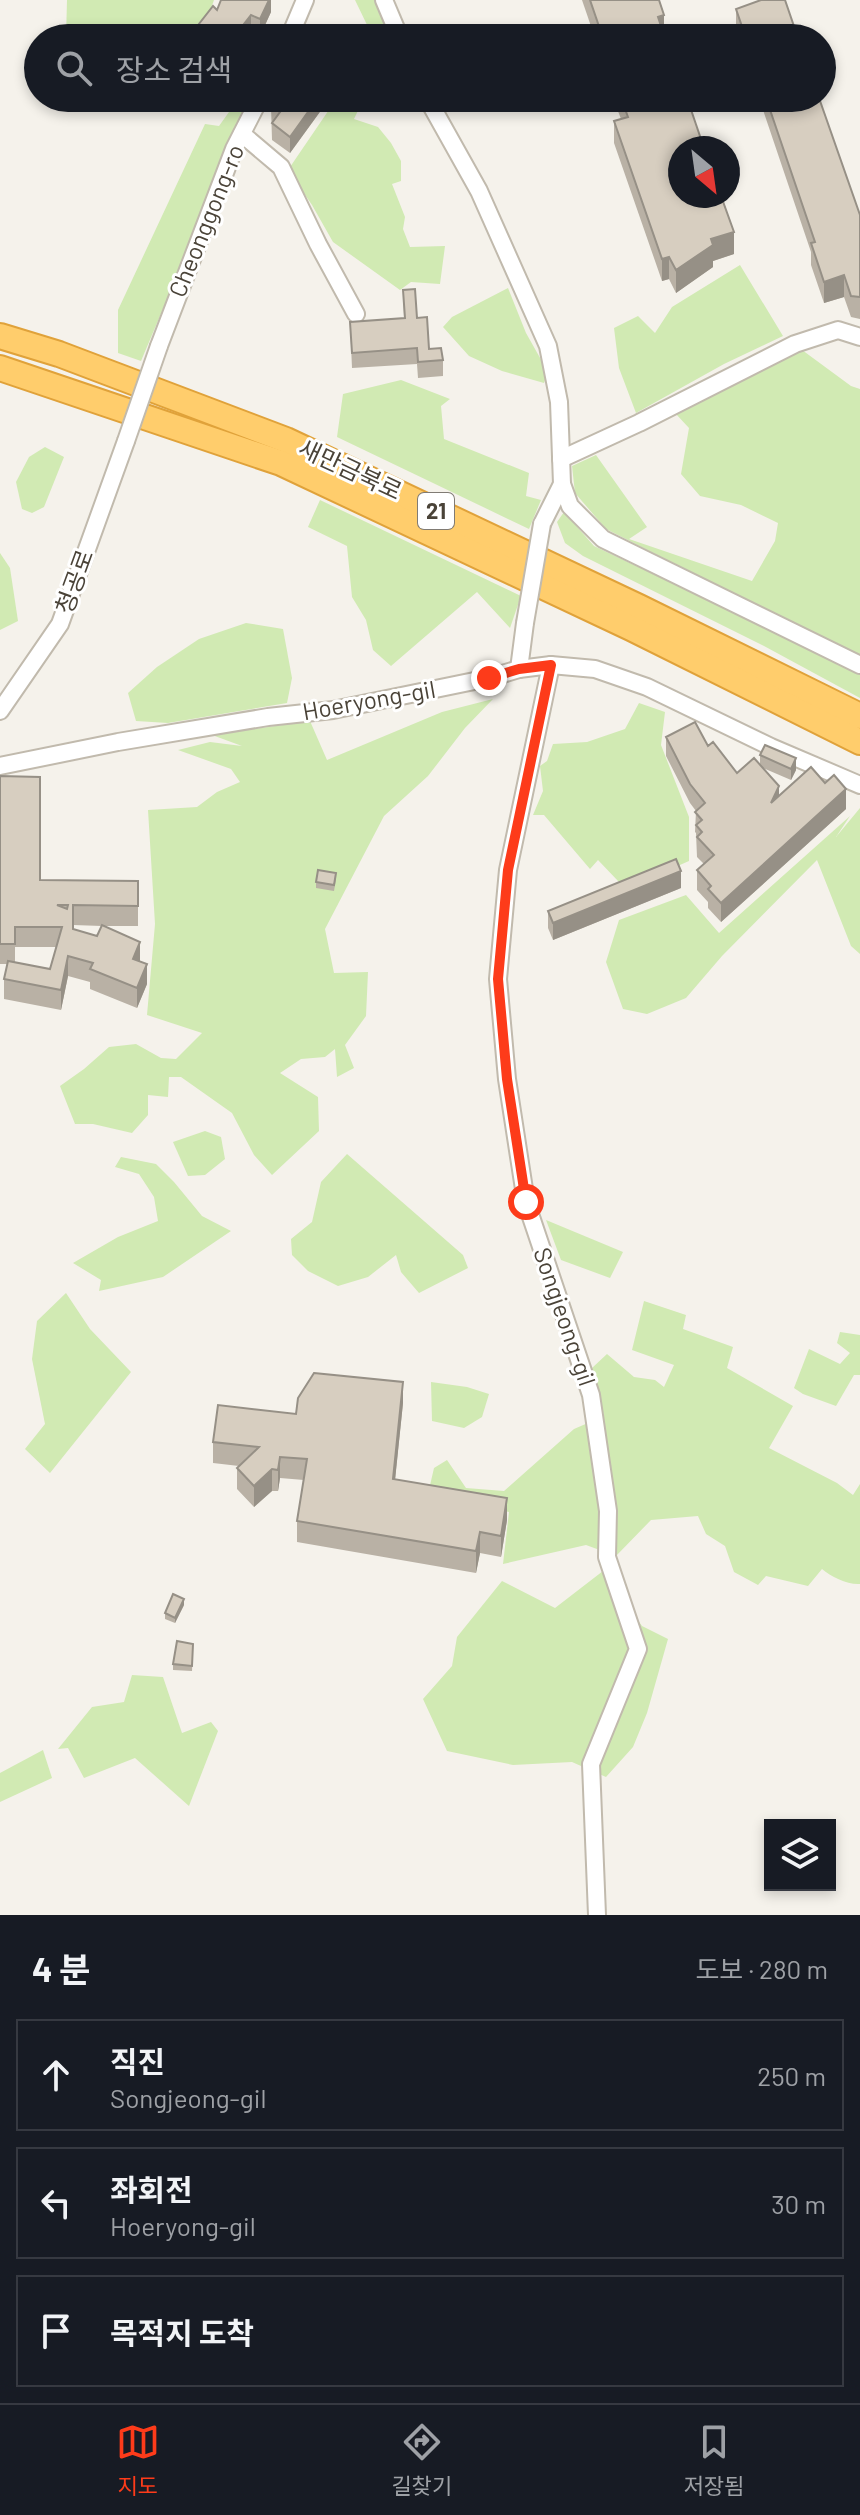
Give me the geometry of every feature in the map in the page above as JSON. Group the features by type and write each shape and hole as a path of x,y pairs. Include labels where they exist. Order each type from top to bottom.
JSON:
{"highway":[{"name":"새만금북로","path":"0,336 59,354 286,440 639,607 860,716"},
{"name":"새만금북로","path":"0,368 281,463 631,628 860,742"}],"street":[{"path":"295,24 305,0"},
{"path":"384,0 394,24"},
{"name":"Cheonggong-ro","path":"126,441 159,346 253,112"},
{"path":"435,112 479,191 548,346 559,402 562,484 570,506 603,539 860,665"},
{"path":"242,134 281,167 356,314"},
{"path":"561,459 795,344 838,330 860,337"},
{"name":"청공로","path":"0,711 60,624 126,441"},
{"path":"519,669 542,524 562,484"},
{"name":"Hoeryong-gil","path":"0,766 118,742 268,717 333,710 519,669 551,665 595,669 647,687 771,747 860,785"},
{"name":"Songjeong-gil","path":"551,665 508,870 498,979 507,1079 526,1202 591,1395 608,1511 607,1557 638,1649 591,1764 597,1915"}],"green space":[{"path":"67,0 214,0 209,14 199,24 66,24"},
{"path":"355,0 394,0 397,24 367,24"},
{"path":"229,112 246,112 141,361 118,353 118,310 205,124 219,126"},
{"path":"327,112 357,112 354,119 378,127 401,161 401,181 392,184 405,217 403,229 410,247 445,246 440,284 411,282 400,290 333,242 288,170"},
{"path":"740,265 783,336 724,364 636,413 619,368 614,328 638,316 655,333 672,307"},
{"path":"508,288 526,333 548,372 544,383 502,371 469,356 443,327 452,317"},
{"path":"798,347 851,386 860,389 860,657 606,529 575,493 572,466 596,455 647,527 629,539 752,581 775,541 778,523 741,505 700,496 681,474 689,428 675,413"},
{"path":"401,380 450,399 441,406 444,439 529,473 526,496 541,500 529,529 337,437 343,394"},
{"path":"45,447 64,457 44,507 32,513 22,509 16,482 29,457"},
{"path":"320,500 521,596 510,628 477,592 391,666 373,650 366,620 352,597 347,546 308,527"},
{"path":"564,512 594,546 860,672 860,698 764,646 583,556 565,543 557,522"},
{"path":"0,553 10,568 18,621 0,630"},
{"path":"246,623 283,629 292,678 287,703 168,723 136,721 128,693 157,667 199,639"},
{"path":"493,699 465,728 428,776 384,816 325,929 334,973 368,972 366,1016 345,1045 354,1068 337,1077 335,1049 325,1057 301,1059 280,1073 318,1097 319,1131 272,1175 254,1155 232,1113 181,1077 169,1077 168,1097 148,1095 148,1115 132,1133 93,1124 75,1124 60,1086 109,1047 136,1044 161,1058 176,1059 202,1033 147,1015 155,924 148,810 197,807 217,792 240,782 231,769 178,750 210,742 242,746 212,735 310,721 327,760 442,712"},
{"path":"639,703 665,712 661,745 689,817 689,861 648,879 619,882 598,860 590,869 544,815 533,815 543,791 540,766 547,761 553,744 587,742 625,729"},
{"path":"860,808 860,954 851,946 817,860 722,956 686,998 647,1014 623,1009 606,962 619,920 686,895 719,933 850,816 836,837"},
{"path":"205,1131 221,1137 225,1159 205,1175 188,1176 173,1142"},
{"path":"347,1154 463,1255 468,1268 419,1293 401,1272 396,1255 368,1277 338,1286 308,1271 292,1255 291,1239 312,1222 321,1182"},
{"path":"121,1157 156,1164 202,1216 231,1231 163,1277 99,1291 101,1280 73,1263 118,1237 158,1221 154,1197 139,1174 115,1167"},
{"path":"546,1220 623,1252 610,1278 561,1260"},
{"path":"66,1293 90,1329 131,1372 50,1473 25,1449 45,1424 32,1359 37,1321"},
{"path":"644,1301 686,1315 683,1329 733,1347 727,1368 793,1406 769,1448 837,1483 853,1495 860,1484 860,1584 840,1580 822,1569 808,1586 766,1576 758,1585 734,1572 725,1546 706,1534 698,1516 651,1520 616,1556 586,1545 503,1564 509,1512 428,1494 434,1468 447,1460 466,1488 504,1491 574,1429 604,1416 592,1368 607,1354 634,1377 655,1380 664,1387 674,1365 632,1350"},
{"path":"840,1332 860,1335 860,1375 854,1375 836,1406 794,1388 809,1349 840,1364 850,1353 837,1343"},
{"path":"431,1382 489,1394 482,1417 464,1428 432,1421"},
{"path":"603,1571 642,1626 668,1639 647,1713 633,1747 606,1777 572,1762 513,1765 447,1751 423,1699 452,1666 457,1637 502,1581 555,1608"},
{"path":"132,1675 163,1677 182,1733 211,1722 218,1731 189,1806 135,1758 84,1778 68,1748 58,1749 92,1707 124,1702"},
{"path":"43,1750 52,1778 0,1802 0,1773"}],"building":[{"path":"221,0 269,0 260,19 251,15 244,24 199,24 213,6 217,10"},
{"path":"590,0 659,0 664,15 658,17 660,24 598,24"},
{"path":"761,0 785,0 793,24 741,24 736,9"},
{"path":"280,112 308,112 290,137 272,123"},
{"path":"626,112 692,112 700,136 668,136 668,208 725,208 734,232 711,239 713,245 676,270 669,257 662,259 614,121 628,117"},
{"path":"771,112 824,112 860,215 860,297 851,296 844,275 824,282 811,243 815,242"},
{"path":"415,289 417,318 427,317 429,349 441,348 443,360 418,362 417,348 352,353 350,322 405,318 403,290"},
{"path":"695,722 708,746 713,742 737,773 754,758 779,786 771,803 811,767 825,783 834,775 846,789 721,903 697,870 714,855 697,837 702,832 696,825 702,820 695,812 705,803 690,784 666,737"},
{"path":"765,745 796,758 791,769 760,755"},
{"path":"0,776 40,777 40,880 138,881 138,906 73,905 73,929 97,936 102,925 140,942 133,959 147,964 137,988 90,969 93,963 68,956 61,990 4,979 8,961 50,969 62,927 15,927 15,944 0,944"},
{"path":"676,859 681,871 553,923 548,911"},
{"path":"318,870 336,873 334,885 316,882"},
{"path":"314,1373 403,1382 393,1479 507,1498 501,1536 480,1532 476,1551 297,1521 307,1459 280,1457 278,1470 272,1469 254,1486 237,1468 259,1447 213,1442 218,1405 296,1414 298,1398"},
{"path":"173,1594 184,1599 175,1618 165,1613"},
{"path":"177,1641 193,1644 192,1666 173,1664"}],"route":[{"path":"489,678 519,669 551,665 508,870 498,979 507,1079 526,1202"}]}
